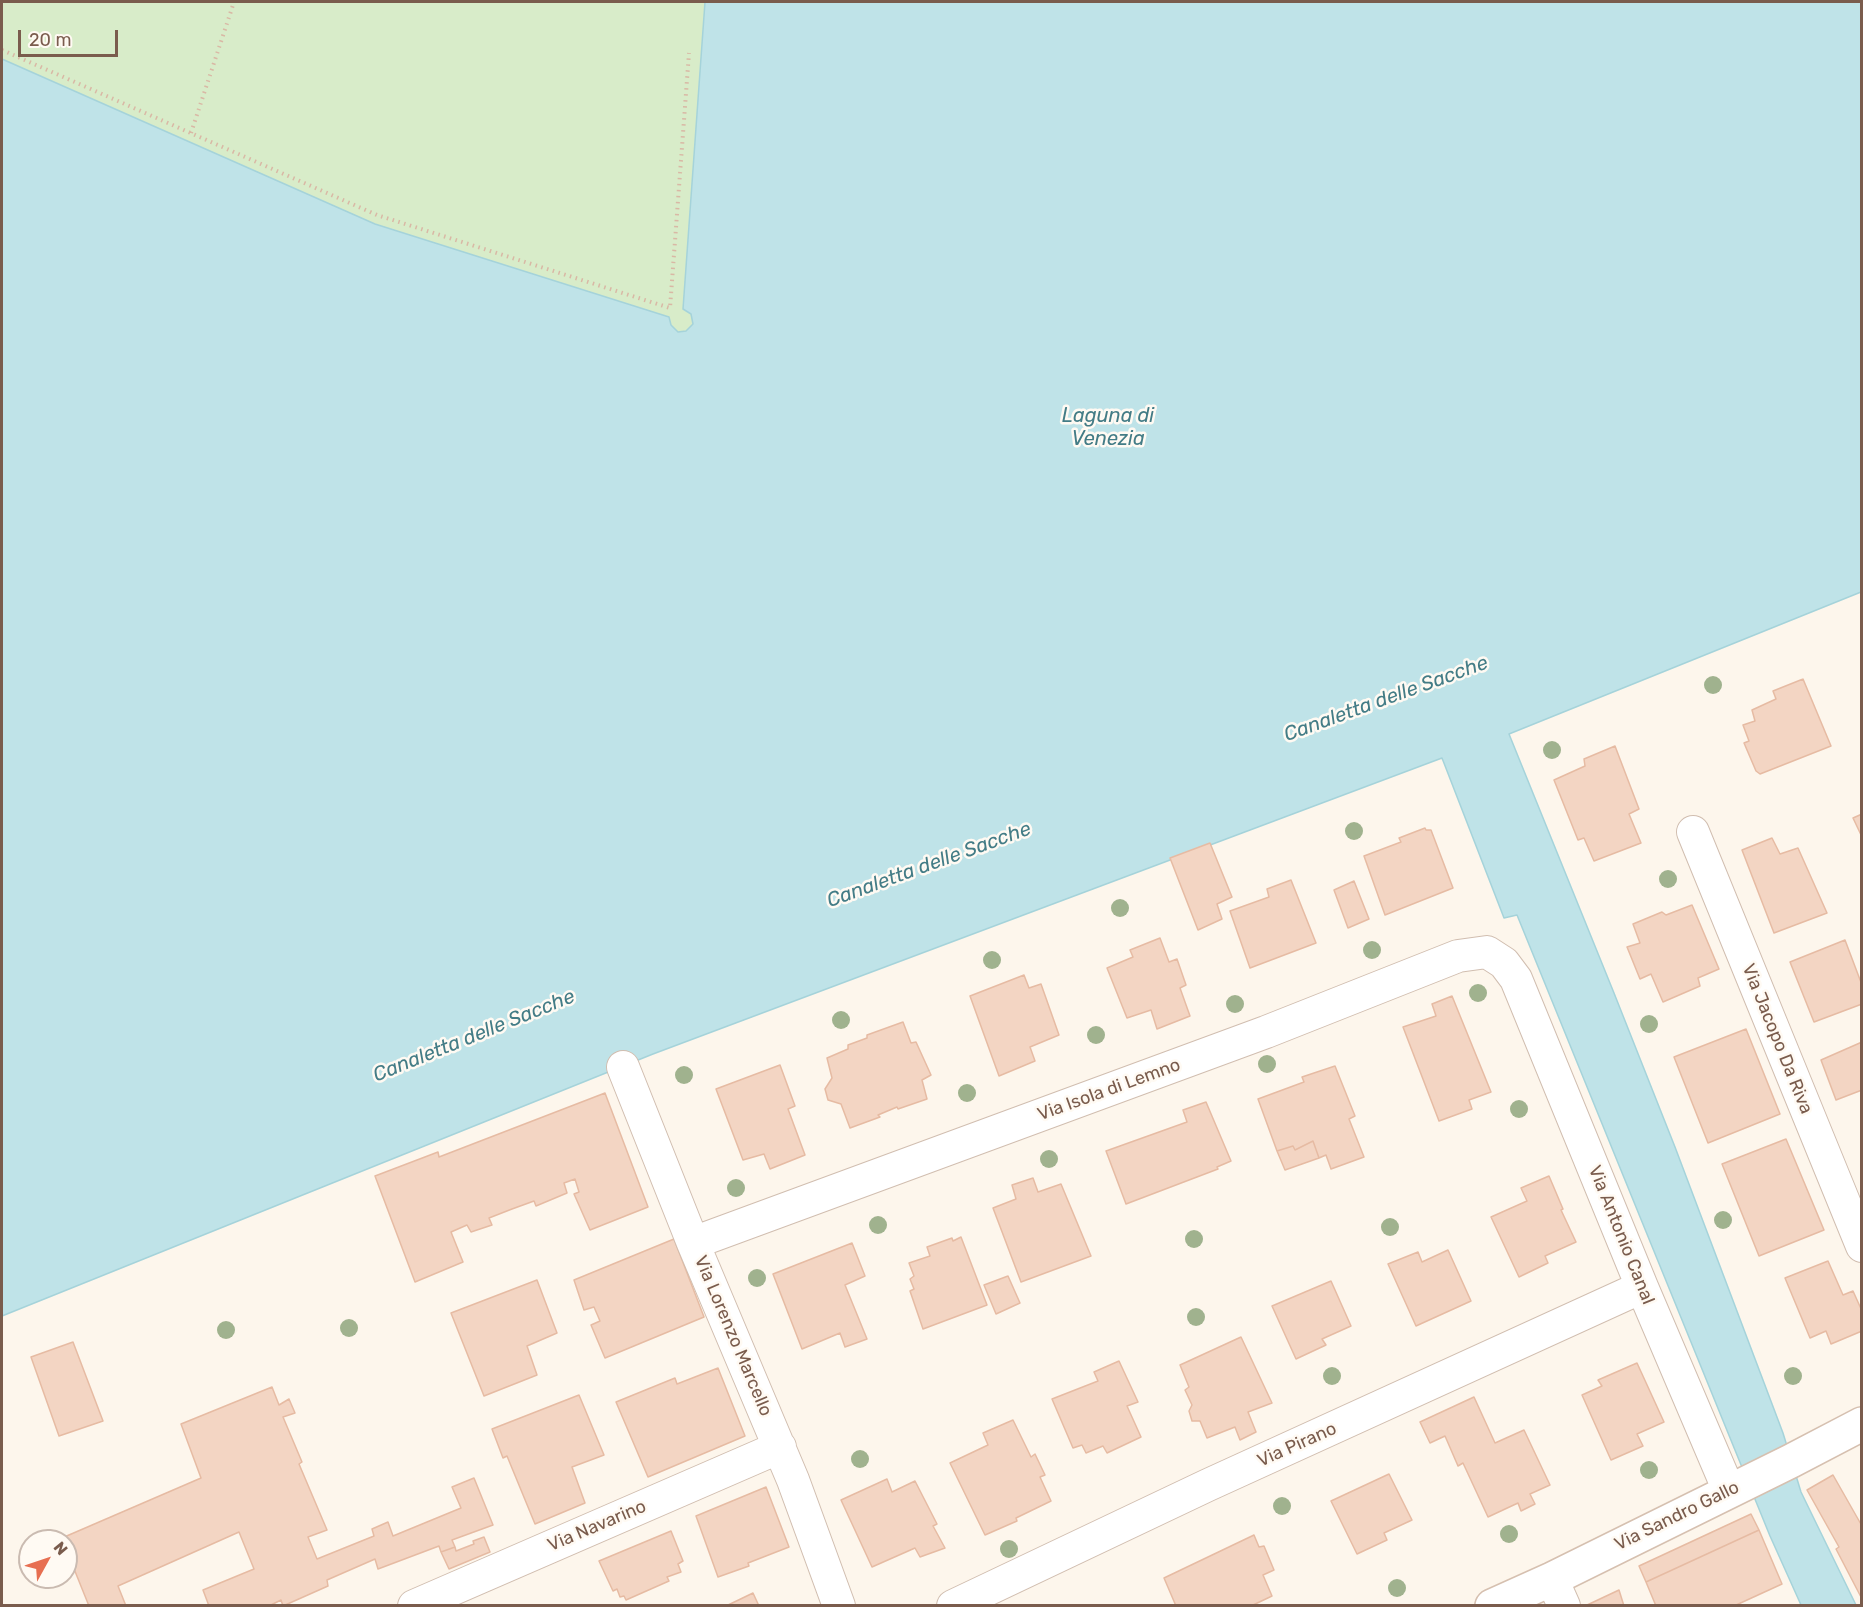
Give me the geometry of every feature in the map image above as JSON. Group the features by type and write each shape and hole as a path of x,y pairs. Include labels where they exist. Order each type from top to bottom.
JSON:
{"street":[{"name":"Via Jacopo Da Riva","path":"1693,832 1862,1246"},
{"name":"Via Isola di Lemno","path":"693,1243 1266,1032 1458,956 1487,952 1504,963 1516,979"},
{"name":"Via Antonio Canal","path":"1516,979 1642,1287 1739,1486"},
{"name":"Via Lorenzo Marcello","path":"623,1067 693,1243 780,1447 839,1605"},
{"name":"Via Pirano","path":"952,1605 1208,1485 1642,1287"},
{"name":"Via Sandro Gallo","path":"1492,1605 1558,1592 1739,1486 1862,1424"},
{"name":"Via Navarino","path":"414,1605 780,1447"}],"path":[{"path":"191,133 234,2"},
{"path":"2,50 377,215 670,308 689,53"}],"green space":[{"path":"2,2 705,2 683,309 691,314 693,324 686,331 677,332 671,325 669,317 375,224 151,126 2,1150"}],"water":[{"name":"Laguna di Venezia","path":"705,2 1861,2 1861,592 1509,734 1675,1147 1783,1433 1801,1492 1856,1605 1801,1605 1770,1536 1517,915 1504,918 1442,758 653,1054 2,1316 2,59 375,224 669,317 671,325 678,332 686,331 693,324 691,314 683,309"}],"building":[{"path":"1803,679 1831,746 1760,774 1756,771 1744,743 1749,741 1743,725 1755,721 1752,710 1776,699 1773,691"},
{"path":"1615,746 1639,809 1629,814 1641,843 1594,861 1584,838 1578,840 1554,780 1585,766 1584,759"},
{"path":"1862,814 1862,837 1853,818"},
{"path":"1425,828 1431,830 1453,888 1385,915 1364,856 1401,842 1399,838"},
{"path":"1772,838 1780,854 1798,848 1827,913 1774,933 1742,850"},
{"path":"1210,843 1232,897 1217,904 1222,919 1198,930 1170,858"},
{"path":"1291,880 1316,943 1250,968 1230,911 1269,897 1267,889"},
{"path":"1354,881 1369,919 1348,928 1334,890"},
{"path":"1692,905 1719,969 1698,978 1700,986 1663,1002 1651,974 1640,979 1627,947 1640,943 1633,924 1662,912 1666,915"},
{"path":"1160,938 1169,962 1177,959 1186,985 1180,988 1190,1016 1157,1029 1151,1010 1127,1018 1107,968 1133,957 1130,950"},
{"path":"1845,940 1862,985 1862,1004 1814,1022 1790,962"},
{"path":"1024,975 1029,988 1041,984 1059,1035 1030,1047 1035,1061 999,1076 970,996"},
{"path":"1452,996 1491,1092 1469,1100 1472,1109 1439,1121 1403,1027 1436,1016 1432,1004"},
{"path":"903,1022 911,1043 916,1042 931,1075 922,1080 927,1099 898,1109 897,1107 878,1115 880,1117 850,1128 841,1104 828,1100 825,1089 832,1078 827,1058 848,1049 848,1045 867,1038 867,1035"},
{"path":"1746,1029 1780,1114 1708,1143 1674,1057"},
{"path":"1862,1042 1862,1090 1836,1100 1821,1060"},
{"path":"780,1065 795,1106 788,1109 805,1155 770,1169 764,1154 743,1160 716,1089"},
{"path":"1335,1066 1355,1116 1349,1119 1364,1157 1331,1169 1326,1155 1319,1158 1313,1141 1295,1150 1293,1146 1277,1151 1258,1099 1304,1082 1302,1077"},
{"path":"605,1093 648,1207 590,1230 574,1194 579,1192 575,1179 564,1183 567,1193 536,1206 534,1201 489,1218 492,1225 471,1232 467,1225 451,1232 463,1262 415,1282 375,1176 438,1152 439,1157"},
{"path":"1206,1102 1231,1161 1217,1167 1218,1169 1126,1204 1106,1151 1187,1122 1183,1110"},
{"path":"1786,1139 1824,1230 1759,1256 1722,1164"},
{"path":"1313,1141 1319,1158 1285,1170 1277,1151 1293,1146 1295,1150"},
{"path":"1549,1176 1576,1242 1545,1256 1548,1263 1519,1277 1491,1217 1527,1201 1521,1188"},
{"path":"1033,1178 1038,1192 1061,1184 1091,1256 1021,1282 993,1208 1016,1199 1012,1185"},
{"path":"961,1237 987,1305 923,1329 910,1291 914,1289 910,1279 914,1276 909,1263 930,1256 927,1247"},
{"path":"674,1239 704,1317 605,1358 591,1325 600,1321 594,1307 584,1310 574,1280"},
{"path":"852,1243 865,1276 845,1285 867,1339 845,1347 840,1333 802,1349 773,1274"},
{"path":"1448,1250 1471,1301 1416,1326 1388,1264 1418,1252 1422,1262"},
{"path":"1828,1261 1843,1295 1853,1291 1862,1311 1862,1331 1831,1344 1826,1331 1810,1338 1785,1278"},
{"path":"1008,1276 1020,1303 996,1314 984,1285"},
{"path":"537,1280 557,1333 527,1346 537,1375 484,1396 451,1313"},
{"path":"1331,1281 1351,1326 1322,1339 1326,1345 1296,1359 1272,1306"},
{"path":"1241,1337 1272,1403 1248,1412 1256,1432 1240,1440 1235,1427 1207,1438 1200,1421 1192,1421 1189,1411 1192,1405 1185,1390 1189,1387 1180,1365"},
{"path":"73,1342 103,1421 59,1436 31,1357"},
{"path":"1119,1361 1138,1402 1127,1406 1141,1437 1107,1453 1103,1446 1086,1453 1082,1445 1073,1448 1052,1399 1098,1381 1094,1372"},
{"path":"1637,1363 1664,1422 1637,1434 1643,1446 1611,1460 1582,1395 1602,1386 1598,1380"},
{"path":"718,1368 745,1436 648,1477 616,1402 675,1378 677,1384"},
{"path":"272,1387 279,1405 289,1399 295,1413 283,1417 302,1462 299,1464 327,1530 308,1537 317,1559 374,1536 372,1529 388,1522 393,1536 461,1508 452,1487 474,1478 493,1525 452,1540 455,1547 441,1552 439,1546 378,1569 375,1559 327,1580 328,1586 283,1606 281,1600 269,1606 209,1606 203,1590 254,1569 239,1532 118,1586 126,1606 89,1606 78,1579 78,1531 201,1478 181,1424"},
{"path":"579,1395 604,1455 572,1467 585,1503 535,1524 507,1456 503,1458 492,1429"},
{"path":"1474,1397 1495,1443 1524,1430 1550,1485 1530,1494 1535,1504 1521,1511 1518,1503 1488,1517 1463,1463 1458,1466 1445,1436 1430,1443 1420,1422"},
{"path":"1013,1420 1031,1457 1035,1454 1045,1475 1040,1477 1051,1501 1016,1518 1017,1521 985,1535 950,1463 988,1445 983,1433"},
{"path":"1389,1474 1412,1520 1384,1533 1387,1540 1357,1554 1331,1501"},
{"path":"1833,1475 1862,1526 1862,1599 1836,1549 1839,1547 1807,1490"},
{"path":"887,1479 892,1492 915,1481 937,1524 933,1526 945,1548 920,1557 915,1548 872,1567 841,1500"},
{"path":"766,1487 789,1547 748,1563 749,1566 718,1577 696,1516"},
{"path":"1751,1514 1759,1530 1646,1582 1639,1566"},
{"path":"1759,1530 1782,1584 1734,1606 1656,1606 1646,1582"},
{"path":"671,1531 683,1561 678,1564 681,1572 667,1577 669,1581 626,1600 624,1596 620,1597 617,1589 613,1591 599,1561"},
{"path":"1254,1535 1259,1547 1264,1546 1274,1570 1263,1575 1272,1596 1251,1606 1176,1606 1164,1578"},
{"path":"484,1537 490,1552 449,1569 441,1552 455,1547 456,1551"},
{"path":"1619,1590 1624,1606 1585,1606"},
{"path":"753,1593 759,1606 726,1606"}],"water label":[{"name":"Canaletta delle Sacche","path":"1386,699"},
{"name":"Canaletta delle Sacche","path":"929,865"},
{"name":"Canaletta delle Sacche","path":"474,1036"}]}
